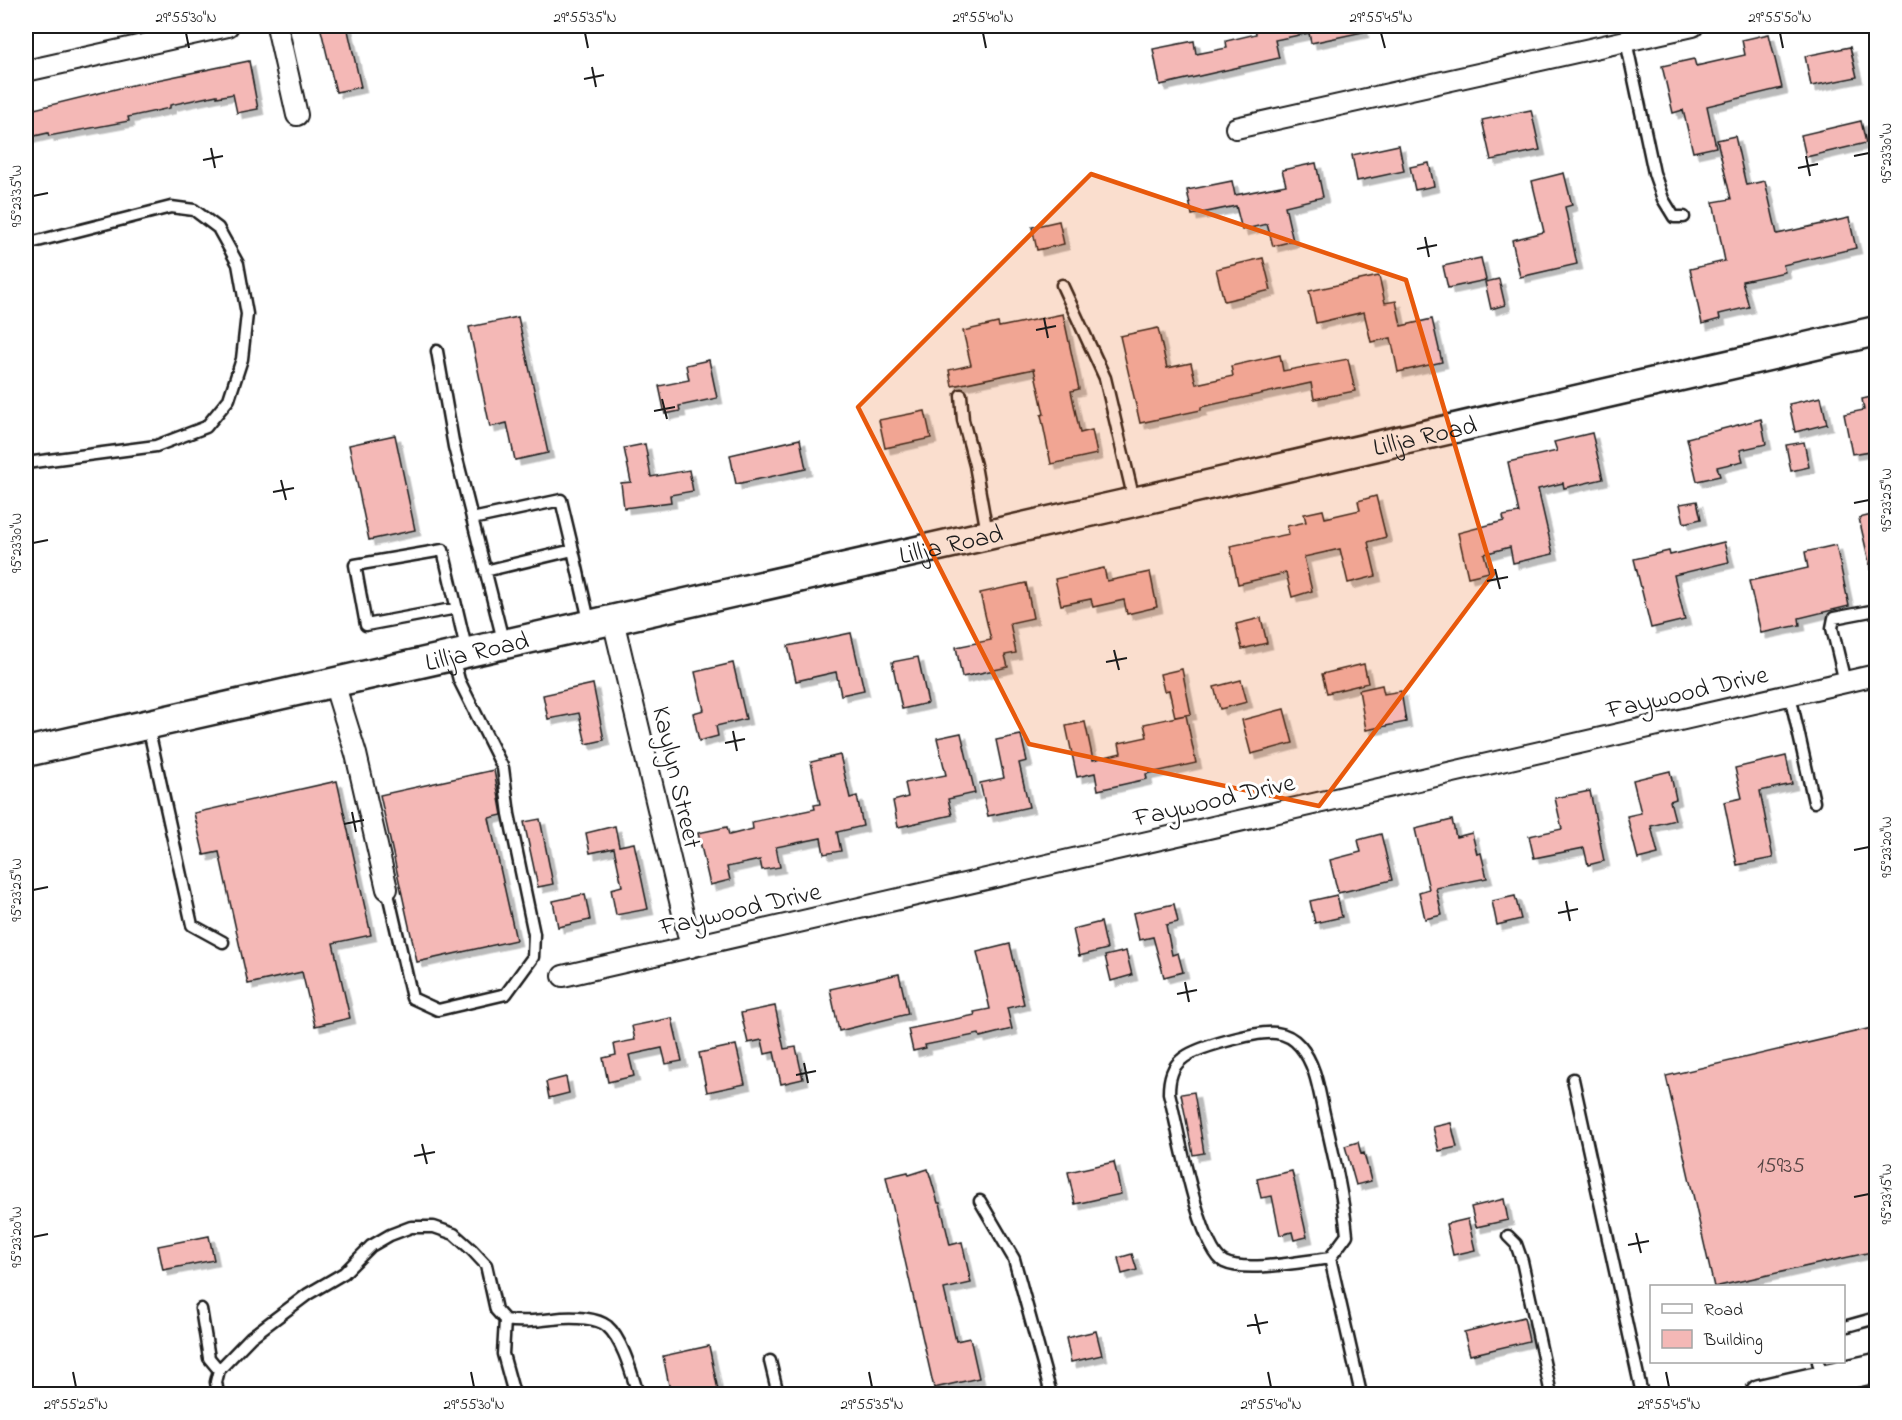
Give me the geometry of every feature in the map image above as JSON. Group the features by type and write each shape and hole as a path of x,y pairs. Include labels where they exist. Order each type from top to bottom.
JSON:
{"street":[{"path":"26,71 228,26"},
{"path":"277,26 297,115"},
{"path":"1236,128 1693,26"},
{"name":"Lillja Road","path":"26,752 1134,502 1876,331"},
{"name":"Kaylyn Street","path":"602,622 691,946"},
{"name":"Faywood Drive","path":"563,976 1876,675"},
{"path":"334,683 356,754 387,889"},
{"path":"1760,1395 1876,1368"}],"lane":[{"path":"1626,40 1654,173 1663,199 1674,217 1684,217"},
{"path":"26,244 171,207 194,210 218,228 238,264 247,314 242,359 229,399 206,427 156,446 26,463"},
{"path":"1062,285 1105,378 1134,502"},
{"path":"437,351 454,447 504,644"},
{"path":"961,394 963,420 975,465 988,534"},
{"path":"472,519 561,500 573,550 602,622"},
{"path":"387,889 412,999 438,1010 506,994 533,957 534,934 509,814 502,768 459,680 457,608 443,550 355,565 366,625 457,608"},
{"path":"485,571 573,550"},
{"path":"1845,682 1832,628 1834,618 1876,610"},
{"path":"1790,695 1814,802"},
{"path":"148,725 192,925 223,942"},
{"path":"1330,1258 1252,1267 1222,1262 1213,1253 1201,1224 1169,1093 1170,1078 1179,1062 1191,1052 1228,1041 1277,1033 1293,1039 1302,1048 1314,1070 1342,1192 1347,1235 1330,1258 1361,1395"},
{"path":"1573,1078 1642,1395"},
{"path":"980,1201 1014,1259 1051,1395"},
{"path":"218,1395 216,1382 219,1370 251,1337 308,1293 344,1273 371,1246 411,1227 434,1227 454,1234 472,1250 486,1265 496,1310 505,1320 523,1322 575,1318 606,1325 620,1342 638,1395"},
{"path":"1508,1236 1515,1244 1522,1261 1551,1395"},
{"path":"201,1309 209,1358 219,1370"},
{"path":"1845,1327 1876,1318"},
{"path":"505,1320 503,1354 514,1395"},
{"path":"770,1361 778,1395"}],"highlighted area":[{"path":"1091,174 1406,280 1493,574 1319,806 1029,744 858,407"}],"building":[{"path":"320,26 347,26 361,87 336,92"},
{"path":"1255,26 1362,26 1363,32 1311,43 1309,33 1275,40 1279,58 1160,85 1153,49 1194,41 1196,54 1227,48 1226,41 1256,34"},
{"path":"1769,34 1782,88 1707,106 1716,147 1693,152 1683,110 1673,113 1662,66 1694,59 1696,66 1745,55 1742,40"},
{"path":"1850,47 1857,77 1811,86 1805,56"},
{"path":"249,61 258,109 237,113 233,94 217,97 217,95 128,117 129,121 26,138 26,111 128,86"},
{"path":"1531,110 1540,150 1491,160 1482,120"},
{"path":"1861,121 1866,143 1806,157 1801,135"},
{"path":"1735,136 1746,185 1765,181 1777,234 1849,218 1856,248 1783,265 1785,272 1742,281 1749,307 1719,314 1720,319 1702,324 1690,269 1725,261 1713,202 1731,199 1717,140"},
{"path":"1399,145 1404,171 1357,181 1352,155"},
{"path":"1316,163 1323,197 1285,206 1293,241 1273,246 1267,224 1242,230 1236,206 1192,215 1187,190 1232,181 1235,195 1286,185 1282,170"},
{"path":"1429,163 1434,186 1415,190 1410,167"},
{"path":"1564,173 1572,205 1565,207 1577,264 1520,277 1512,240 1544,232 1532,181"},
{"path":"1059,221 1064,244 1037,250 1032,227"},
{"path":"1263,258 1271,290 1224,301 1216,269"},
{"path":"1481,258 1486,280 1448,288 1443,266"},
{"path":"1379,276 1385,303 1396,301 1401,326 1432,319 1442,362 1398,372 1391,338 1371,342 1364,312 1316,323 1309,291"},
{"path":"1499,279 1505,305 1491,309 1485,282"},
{"path":"1063,314 1079,389 1071,391 1080,433 1092,430 1097,454 1051,464 1041,415 1044,414 1034,369 952,386 949,370 971,365 963,331 998,323 999,327"},
{"path":"518,317 548,453 515,460 507,423 490,427 469,327"},
{"path":"1158,328 1167,368 1191,363 1196,384 1233,376 1231,366 1280,355 1283,371 1348,359 1355,391 1314,399 1311,383 1140,423 1120,336"},
{"path":"709,360 717,398 679,406 680,411 665,414 659,386 689,380 686,365"},
{"path":"1876,396 1876,450 1852,454 1844,414 1864,410 1862,399"},
{"path":"1821,397 1827,424 1795,432 1789,404"},
{"path":"925,411 931,438 885,448 879,420"},
{"path":"1761,419 1766,444 1740,450 1743,461 1717,467 1720,476 1697,481 1687,438"},
{"path":"1592,433 1603,479 1564,488 1563,483 1538,489 1553,554 1513,563 1510,547 1484,554 1489,572 1468,577 1458,533 1504,521 1503,516 1519,513 1508,462 1557,451 1554,442"},
{"path":"395,435 415,530 369,540 349,445"},
{"path":"800,439 806,469 736,484 730,455"},
{"path":"1804,442 1809,467 1791,471 1786,445"},
{"path":"645,444 651,477 689,470 693,491 670,495 671,502 624,508 621,483 631,482 624,448"},
{"path":"1376,496 1386,537 1368,542 1376,576 1348,583 1340,549 1304,557 1312,591 1292,597 1286,573 1238,584 1230,546 1289,534 1287,526 1306,522 1304,514 1323,510 1325,518 1360,510 1358,501"},
{"path":"1697,501 1701,519 1684,523 1680,504"},
{"path":"1876,514 1876,570 1871,571 1859,518"},
{"path":"1724,542 1729,562 1674,575 1685,620 1651,628 1634,559 1669,551 1670,555"},
{"path":"1836,545 1849,606 1799,618 1800,625 1761,633 1749,581 1808,568 1805,552"},
{"path":"1104,568 1107,581 1150,572 1157,607 1127,614 1124,600 1093,607 1091,599 1061,605 1055,579"},
{"path":"1026,583 1033,618 1010,623 1016,653 1005,655 1008,667 962,677 956,647 991,640 980,593"},
{"path":"1261,618 1267,643 1242,649 1236,624"},
{"path":"851,633 864,690 841,695 836,672 796,681 788,646"},
{"path":"918,657 928,703 902,709 892,662"},
{"path":"733,663 746,719 716,726 718,736 699,741 693,713 704,710 695,672"},
{"path":"1364,664 1368,683 1327,693 1322,674"},
{"path":"1182,669 1191,714 1175,717 1169,690 1164,691 1160,674"},
{"path":"1241,680 1247,702 1220,709 1214,687"},
{"path":"593,684 604,740 586,744 579,713 548,719 543,695"},
{"path":"1382,685 1384,694 1401,691 1406,722 1366,730 1359,690"},
{"path":"1284,709 1293,743 1251,754 1242,720"},
{"path":"1186,715 1196,763 1146,774 1147,779 1098,790 1095,773 1077,777 1066,726 1085,722 1093,760 1121,753 1119,743 1147,737 1144,724"},
{"path":"961,733 975,793 948,799 952,815 898,827 893,801 908,797 905,783 946,775 937,738"},
{"path":"1021,735 1027,761 1019,763 1029,807 988,816 980,783 1004,778 996,740"},
{"path":"840,755 850,798 857,796 863,826 837,832 841,851 824,854 821,838 776,847 780,867 762,870 760,860 727,867 730,880 710,885 698,833 727,827 729,835 753,829 752,822 815,809 814,805 820,804 811,762"},
{"path":"1786,756 1792,784 1760,791 1773,858 1737,865 1724,802 1742,798 1735,768"},
{"path":"494,770 502,815 489,818 516,940 417,962 380,795"},
{"path":"1670,771 1676,799 1670,801 1675,820 1651,826 1658,854 1638,859 1627,816 1641,813 1633,780"},
{"path":"337,781 371,935 333,943 350,1018 315,1026 302,972 248,984 219,852 204,855 194,813"},
{"path":"1590,791 1604,861 1588,865 1584,848 1534,858 1529,836 1562,829 1555,798"},
{"path":"540,819 553,884 538,887 524,822"},
{"path":"1452,820 1456,837 1472,833 1477,854 1481,853 1487,878 1436,888 1442,915 1425,919 1419,892 1429,889 1415,829"},
{"path":"615,826 619,846 634,843 648,909 616,915 611,889 622,886 614,848 590,853 586,833"},
{"path":"1381,834 1392,880 1338,893 1330,860 1361,852 1358,840"},
{"path":"585,894 590,920 558,927 553,901"},
{"path":"1337,895 1342,917 1315,923 1310,901"},
{"path":"1515,896 1521,919 1497,925 1492,901"},
{"path":"1174,904 1178,922 1166,925 1172,955 1178,953 1183,972 1164,977 1153,937 1139,940 1133,913"},
{"path":"1101,922 1107,949 1079,956 1073,929"},
{"path":"1010,944 1024,1004 1007,1008 1012,1029 980,1037 979,1034 925,1045 926,1048 913,1051 908,1029 975,1015 974,1012 990,1009 977,952"},
{"path":"1126,951 1132,975 1111,981 1105,956"},
{"path":"899,974 908,1014 839,1031 830,989"},
{"path":"775,1006 784,1049 796,1047 803,1079 781,1084 774,1052 765,1054 762,1040 748,1043 741,1013"},
{"path":"672,1018 682,1061 666,1064 662,1048 629,1055 634,1076 608,1082 603,1058 616,1055 614,1044 635,1040 632,1026"},
{"path":"1876,1027 1876,1251 1723,1285 1714,1285 1666,1076"},
{"path":"736,1045 745,1084 707,1092 699,1053"},
{"path":"566,1077 569,1093 549,1098 546,1082"},
{"path":"1194,1092 1204,1153 1193,1155 1181,1094"},
{"path":"1451,1123 1457,1147 1439,1151 1433,1127"},
{"path":"1358,1142 1361,1154 1364,1153 1371,1181 1356,1185 1345,1146"},
{"path":"1114,1162 1121,1194 1075,1204 1068,1172"},
{"path":"928,1169 938,1203 940,1203 950,1245 962,1242 971,1283 944,1289 956,1341 970,1338 979,1378 934,1388 886,1177 908,1172 909,1175"},
{"path":"1292,1171 1307,1237 1294,1240 1292,1232 1280,1235 1272,1196 1261,1198 1257,1179"},
{"path":"1504,1199 1508,1220 1476,1227 1471,1207"},
{"path":"1468,1219 1475,1250 1453,1255 1446,1224"},
{"path":"209,1236 214,1260 163,1270 158,1246"},
{"path":"1132,1254 1137,1270 1122,1274 1118,1258"},
{"path":"1524,1317 1529,1341 1470,1355 1464,1332"},
{"path":"1096,1331 1102,1355 1071,1362 1066,1338"},
{"path":"709,1346 719,1395 671,1395 663,1356"}]}
